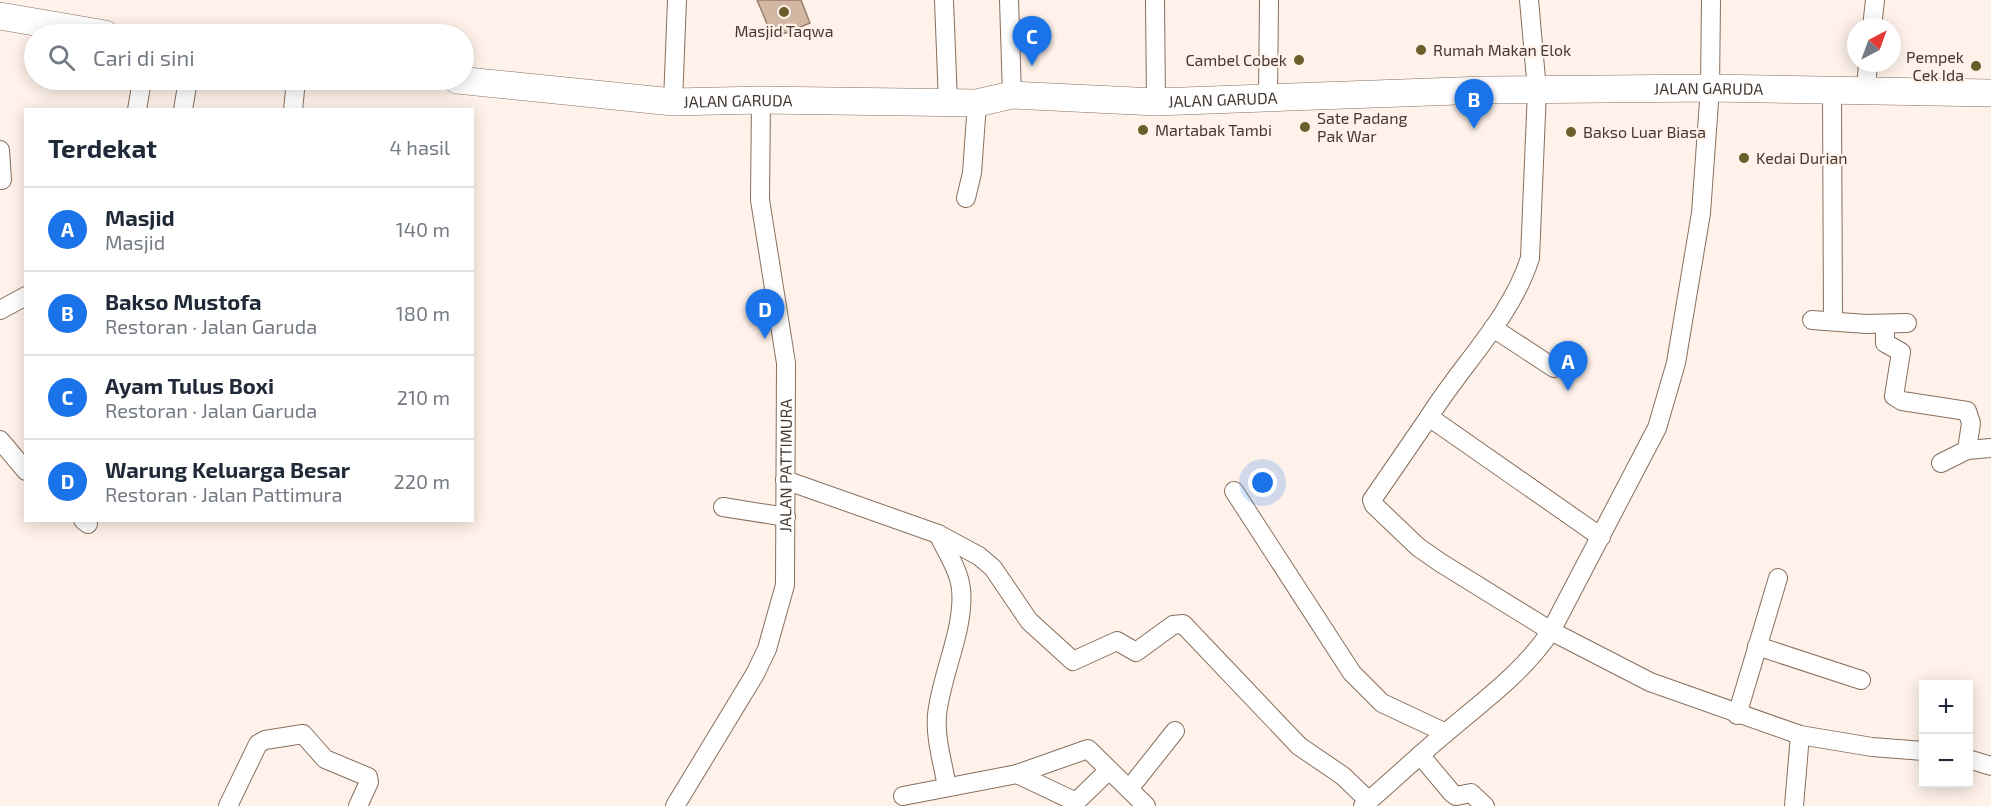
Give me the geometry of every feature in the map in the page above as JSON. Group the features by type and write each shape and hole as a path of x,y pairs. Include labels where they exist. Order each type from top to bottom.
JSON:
{"highway":[{"path":"4,11 61,24"},
{"name":"JALAN GARUDA","path":"474,82 674,102 761,100 976,103 1012,95 1156,102 1537,90 1710,88 1991,93"}],"street":[{"path":"674,102 677,0"},
{"path":"944,0 948,103"},
{"path":"1009,0 1012,95"},
{"path":"1155,0 1156,102"},
{"path":"1268,99 1269,0"},
{"path":"1529,0 1537,90 1530,258 1515,294 1373,495 1372,502 1429,555 1551,631 1650,682 1737,715 1800,735 1872,747 1919,751"},
{"path":"785,480 938,534 986,561 1029,621 1073,661 1118,641 1136,652 1173,626 1183,624 1299,746 1343,776 1366,803 1517,673 1551,631 1657,428 1676,363 1701,213 1710,88 1711,0"},
{"path":"1873,18 1875,0"},
{"path":"1866,90 1867,72"},
{"path":"136,108 140,90"},
{"path":"183,108 186,90"},
{"path":"293,108 295,90"},
{"path":"1832,90 1833,321"},
{"name":"JALAN PATTIMURA","path":"675,806 755,674 767,649 785,585 786,363 760,200 761,100"},
{"path":"966,198 972,173 976,103"},
{"path":"0,150 2,180"},
{"path":"0,310 24,297"},
{"path":"1812,320 1907,323"},
{"path":"1885,324 1885,343 1901,352 1894,396 1902,400 1967,411 1971,423 1967,450"},
{"path":"1492,328 1554,368"},
{"path":"1429,417 1601,537"},
{"path":"0,440 24,469"},
{"path":"1941,464 1967,450 1991,448"},
{"path":"1234,491 1352,673 1371,695 1392,708 1446,733"},
{"path":"723,507 786,517"},
{"path":"938,534 955,568 961,588 960,612 937,717 944,773"},
{"path":"1737,715 1778,578"},
{"path":"1757,646 1861,680"},
{"path":"903,796 944,773 1017,774 1088,749 1136,800 1175,731"},
{"path":"228,806 258,744 265,740 298,733 307,737 325,759 368,777 369,782 358,806"},
{"path":"1794,806 1800,735"},
{"path":"1420,755 1452,793 1456,796 1471,793 1485,806"},
{"path":"1973,761 1991,766"},
{"path":"1017,774 1076,802 1109,770"}],"building":[{"name":"Masjid Taqwa","path":"757,0 801,0 810,23 773,38"}],"place":[{"name":"Masjid Taqwa","path":"784,12"},
{"name":"Rumah Makan Elok","path":"1421,50"},
{"name":"Cambel Cobek","path":"1299,60"},
{"name":"Ayam Tulus Boxi","path":"1032,66"},
{"name":"Pempek Cek Ida","path":"1976,66"},
{"name":"Sate Padang Pak War","path":"1305,127"},
{"name":"Bakso Mustofa","path":"1474,129"},
{"name":"Martabak Tambi","path":"1143,130"},
{"name":"Bakso Luar Biasa","path":"1571,132"},
{"name":"Kedai Durian","path":"1744,158"},
{"name":"Warung Keluarga Besar","path":"765,339"},
{"name":"Masjid","path":"1568,391"}]}
